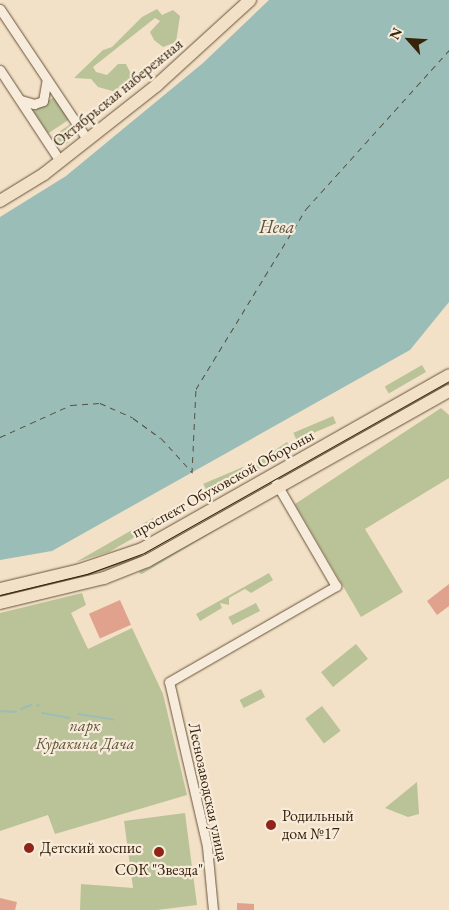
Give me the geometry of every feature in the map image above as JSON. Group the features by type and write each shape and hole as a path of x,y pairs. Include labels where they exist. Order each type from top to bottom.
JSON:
{"main road":[{"name":"Октябрьская набережная","path":"0,201 44,174 239,0"},
{"name":"Октябрьская набережная","path":"0,192 85,136 190,57 250,0"},
{"name":"проспект Обуховской Обороны","path":"0,589 128,555 272,476 447,384"},
{"name":"проспект Обуховской Обороны","path":"0,603 123,572 278,488 447,384"}],"street":[{"path":"0,10 85,136"},
{"path":"0,70 56,155"},
{"path":"20,100 34,104 43,101 47,79"},
{"path":"272,476 278,488"},
{"name":"Леснозаводская улица","path":"213,910 207,846 168,682 336,586 278,488"}],"green space":[{"path":"157,9 162,15 173,10 180,16 176,42 163,47 154,40 150,32 160,21 155,18 93,67 96,72 107,75 118,64 126,64 133,78 127,86 116,92 98,87 91,79 74,78 103,50 112,47 142,17"},
{"path":"54,97 69,119 48,133 33,111"},
{"path":"72,123 74,137 65,145 56,145 50,138"},
{"path":"422,365 426,372 389,393 385,386"},
{"path":"441,408 449,415 449,478 365,529 403,592 361,617 295,504"},
{"path":"333,416 336,423 297,440 293,433"},
{"path":"287,442 291,448 255,472 251,466"},
{"path":"243,467 246,474 207,491 203,484"},
{"path":"246,512 142,574 139,573 140,571"},
{"path":"153,518 156,525 109,552 76,562"},
{"path":"269,573 273,580 251,593 245,589 229,598 229,605 220,603 222,608 200,621 196,614"},
{"name":"парк Куракина Дача","path":"82,593 86,605 71,613 88,649 132,628 163,694 187,795 55,834 48,815 0,831 0,613"},
{"path":"256,603 260,611 232,625 228,617"},
{"path":"356,644 368,659 333,687 321,672"},
{"path":"261,689 265,697 244,708 240,700"},
{"path":"322,706 341,731 324,743 305,719"},
{"path":"417,782 419,814 408,817 385,808"},
{"name":"СОК \"Звезда\"","path":"185,813 197,905 157,910 80,910 81,884 133,888 124,821"}],"water":[{"name":"Нева","path":"269,0 449,0 449,302 410,350 52,551 0,560 0,217 66,176 203,63"}],"building":[{"path":"449,584 449,606 437,615 427,601"},
{"path":"120,600 131,625 100,638 89,614"},
{"path":"0,898 17,902 15,910 0,910"},
{"path":"237,903 254,904 254,910 237,910"}],"waterway":[{"path":"21,709 31,705"},
{"path":"0,711 16,712"},
{"path":"42,713 70,718"},
{"path":"78,714 114,720"}],"ferry route":[{"path":"192,473 196,389 306,209 449,50"},
{"path":"0,437 71,405 100,403 133,418 161,438 192,472"}],"tram line":[{"path":"0,595 87,574 144,553 449,381"}],"place":[{"name":"Родильный дом №17","path":"271,825"},
{"name":"Детский хоспис","path":"29,848"},
{"name":"СОК \"Звезда\"","path":"159,852"}]}
